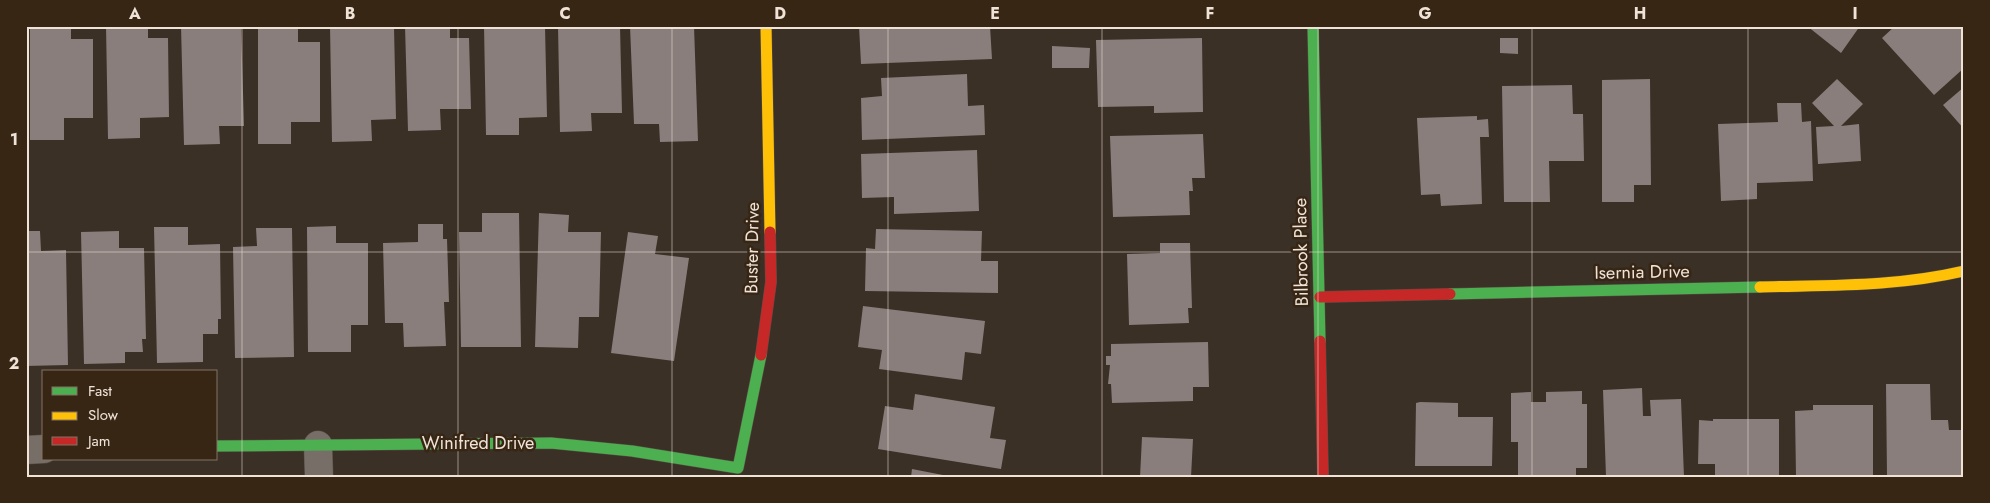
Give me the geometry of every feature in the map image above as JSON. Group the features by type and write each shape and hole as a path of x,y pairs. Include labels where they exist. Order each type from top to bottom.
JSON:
{"street":[{"name":"Buster Drive","path":"738,468 765,334 771,282 766,26"},
{"name":"Bilbrook Place","path":"1313,26 1323,477"},
{"name":"Isernia Drive","path":"1320,298 1887,284 1929,279 1964,271"},
{"name":"Winifred Drive","path":"218,446 551,443 632,451 738,468"},
{"path":"318,444 319,477"},
{"path":"26,450 42,449"}],"building":[{"path":"30,26 71,26 71,39 93,39 93,118 64,118 64,140 30,140"},
{"path":"106,26 148,26 148,38 168,38 169,117 140,118 140,138 108,139"},
{"path":"181,26 241,26 244,126 219,126 220,144 184,145"},
{"path":"258,26 298,26 298,42 320,42 320,122 291,122 291,144 258,144"},
{"path":"330,26 394,27 396,119 371,120 372,141 332,142"},
{"path":"405,26 450,26 450,38 469,38 471,109 440,109 441,130 408,131"},
{"path":"484,26 545,26 547,117 519,118 519,135 486,135"},
{"path":"558,26 620,26 622,113 591,113 592,131 560,132"},
{"path":"630,26 694,26 698,141 660,142 659,124 634,124"},
{"path":"859,26 990,26 992,59 861,64"},
{"path":"1807,26 1860,26 1841,53"},
{"path":"1895,26 1964,26 1964,68 1934,95 1882,38"},
{"path":"1202,38 1203,112 1154,113 1154,106 1098,107 1096,40"},
{"path":"1500,38 1518,38 1518,54 1500,53"},
{"path":"1052,46 1090,48 1089,68 1052,68"},
{"path":"967,74 968,106 984,105 985,135 862,140 861,98 882,96 881,78"},
{"path":"1650,79 1651,185 1634,185 1634,202 1602,202 1602,80"},
{"path":"1837,79 1863,104 1841,126 1859,124 1861,161 1818,164 1816,127 1834,126 1812,103"},
{"path":"1572,85 1573,114 1583,114 1584,161 1549,161 1550,202 1504,202 1502,86"},
{"path":"1964,87 1964,129 1943,105"},
{"path":"1777,103 1801,103 1802,122 1811,121 1813,181 1757,183 1757,199 1721,201 1718,124 1778,122"},
{"path":"1477,116 1477,120 1488,119 1489,137 1480,137 1482,204 1441,206 1440,194 1421,195 1417,118"},
{"path":"1203,134 1205,178 1192,178 1193,191 1189,191 1190,215 1113,217 1110,136"},
{"path":"977,150 979,211 894,214 894,197 862,198 861,154"},
{"path":"482,213 519,213 521,347 461,347 459,232 482,232"},
{"path":"539,213 569,215 568,232 601,232 599,317 579,317 578,348 535,347"},
{"path":"418,224 443,224 443,239 447,239 449,302 444,302 446,346 404,347 403,323 385,323 383,243 418,242"},
{"path":"336,226 336,243 368,243 368,325 351,325 351,352 308,352 307,227"},
{"path":"154,227 188,227 188,245 220,244 221,319 218,319 218,334 203,334 203,362 157,363"},
{"path":"256,228 292,228 294,357 235,358 233,247 257,246"},
{"path":"876,229 982,231 981,261 998,261 998,293 865,291 866,248 875,249"},
{"path":"26,231 40,231 41,251 66,250 68,365 26,366"},
{"path":"119,231 119,248 144,248 146,339 142,339 143,352 125,352 125,363 84,364 81,232"},
{"path":"628,232 658,236 655,254 689,258 674,361 611,353"},
{"path":"1160,243 1190,243 1192,308 1188,308 1189,323 1129,325 1127,254 1160,253"},
{"path":"863,306 985,321 981,354 965,352 962,380 879,369 882,350 858,347"},
{"path":"1208,342 1209,387 1193,387 1193,401 1112,403 1111,384 1108,384 1110,365 1106,365 1106,356 1111,356 1111,344"},
{"path":"1886,384 1930,384 1931,420 1948,420 1949,430 1964,430 1964,477 1887,477"},
{"path":"1642,388 1643,416 1651,416 1650,400 1681,399 1684,477 1606,477 1603,390"},
{"path":"1582,391 1582,404 1587,404 1587,468 1576,468 1576,477 1518,477 1518,442 1511,442 1511,393 1531,392 1531,402 1546,402 1546,392"},
{"path":"915,394 995,407 990,438 1006,440 1001,469 878,449 885,406 913,410"},
{"path":"1416,403 1458,403 1458,417 1493,417 1492,466 1415,466"},
{"path":"1813,405 1873,405 1873,477 1796,477 1795,411 1813,410"},
{"path":"1713,419 1779,419 1779,477 1715,477 1715,464 1698,464 1699,420 1713,421"},
{"path":"1142,437 1193,439 1191,477 1140,477"},
{"path":"912,469 948,476 948,477 911,477"}],"traffic: fast":[{"path":"1313,26 1320,341"},
{"path":"1450,294 1760,287"},
{"path":"218,446 551,443 632,451 738,468 761,355"}],"traffic: slow":[{"path":"766,26 770,232"},
{"path":"1760,287 1888,283 1964,271"}],"traffic: jam":[{"path":"761,355 771,282 770,232"},
{"path":"1320,297 1450,294"},
{"path":"1320,341 1323,477"}]}
